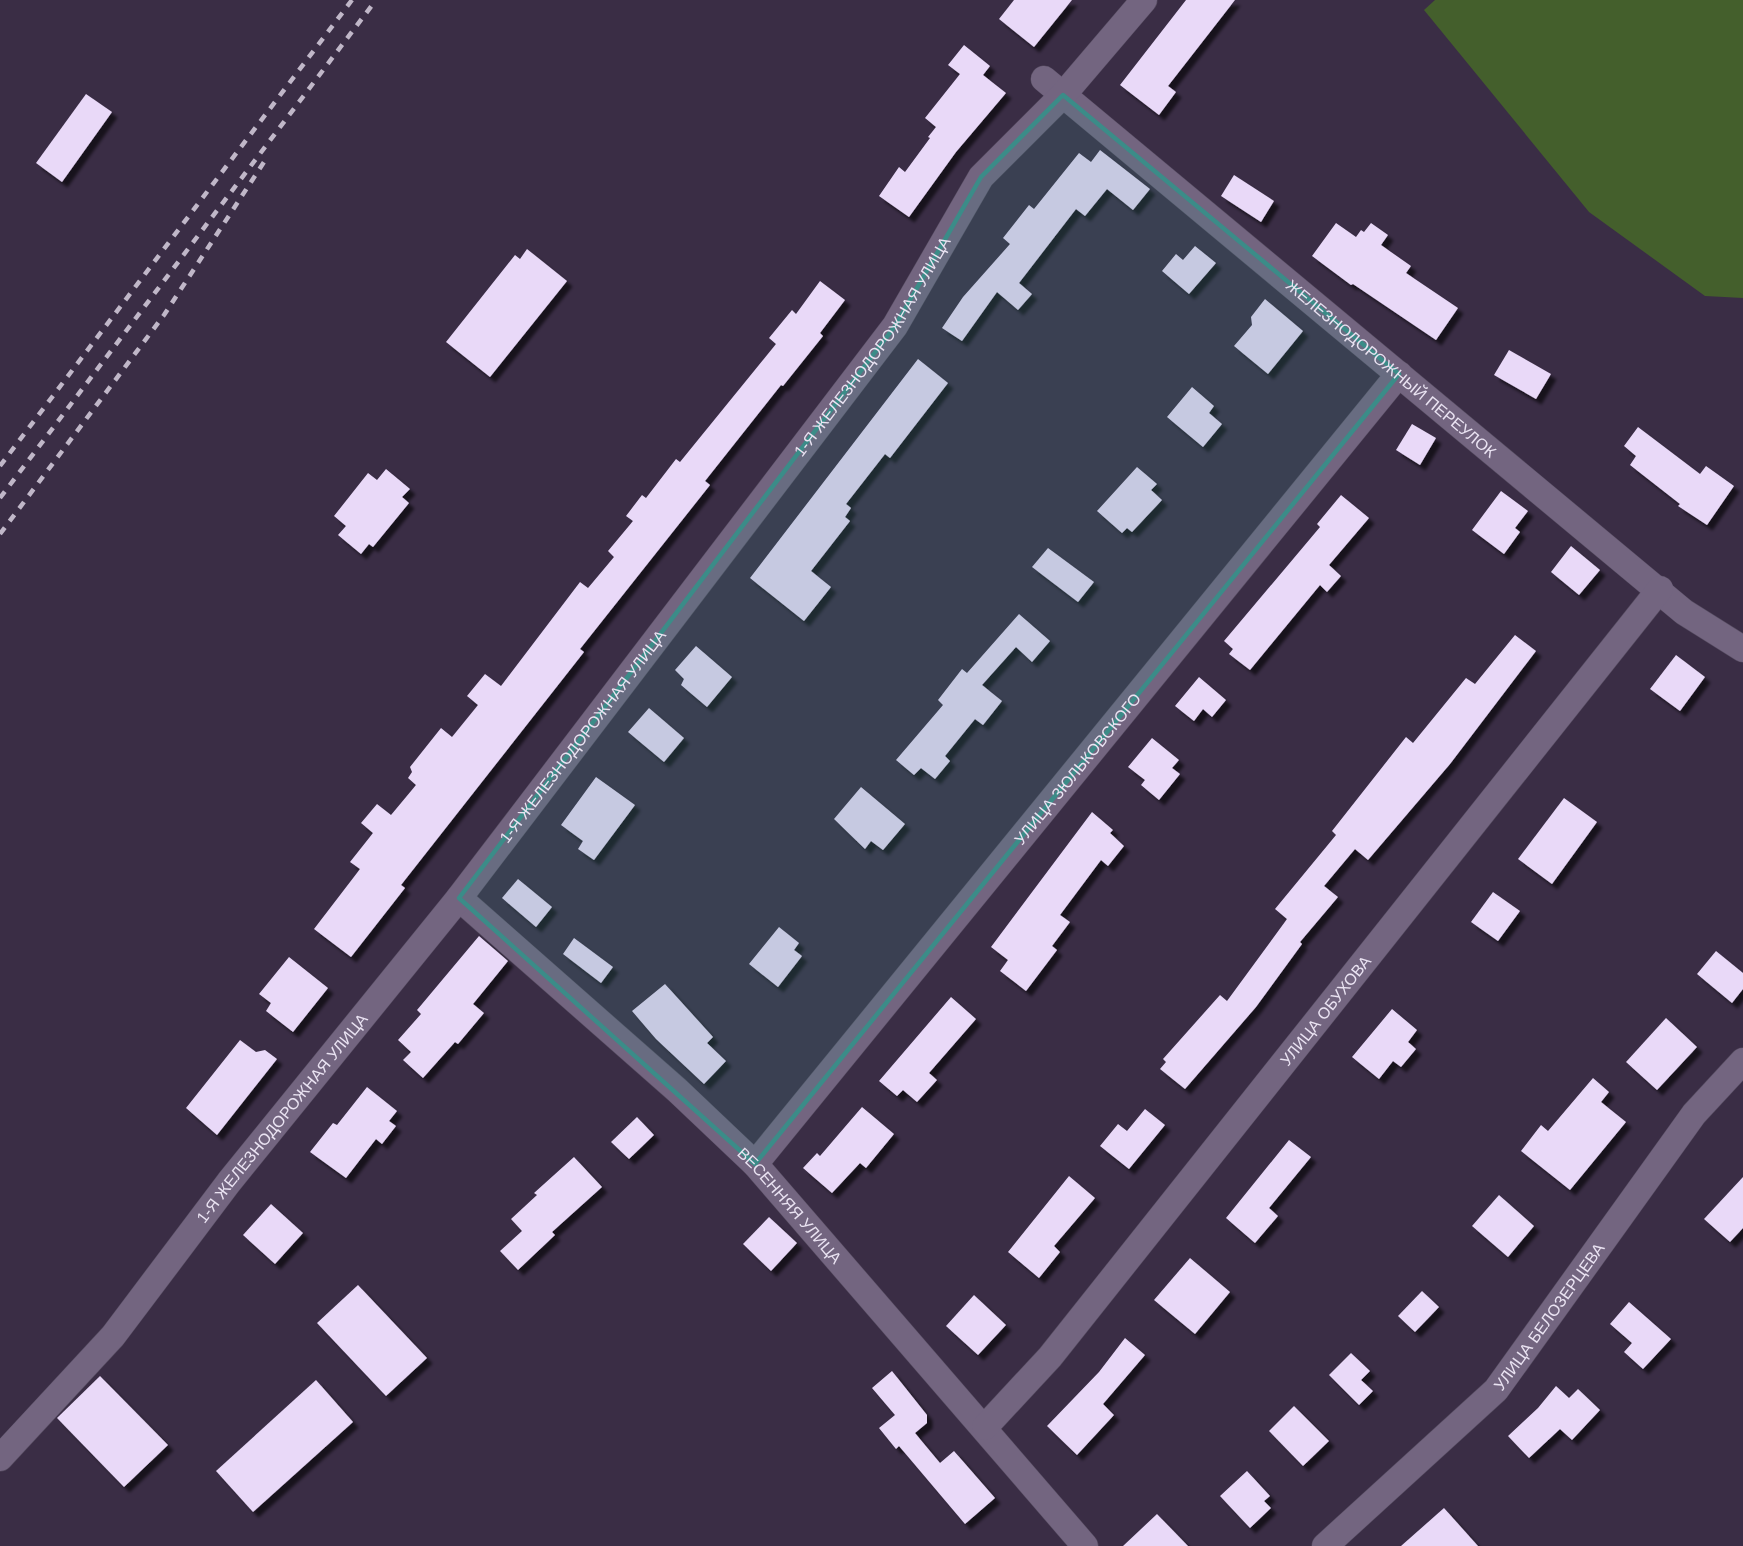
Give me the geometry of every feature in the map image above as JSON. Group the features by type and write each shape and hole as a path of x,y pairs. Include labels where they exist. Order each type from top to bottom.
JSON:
{"street":[{"name":"1-Я ЖЕЛЕЗНОДОРОЖНАЯ УЛИЦА","path":"0,1458 113,1336 229,1182 459,898 895,326 981,177 1054,87 1144,0"},
{"name":"ЖЕЛЕЗНОДОРОЖНЫЙ ПЕРЕУЛОК","path":"1054,87 1660,589 1684,612 1743,649"},
{"name":"УЛИЦА ЗЮЛЬКОВСКОГО","path":"755,1164 1398,374"},
{"name":"УЛИЦА ОБУХОВА","path":"985,1426 1050,1357 1660,589"},
{"name":"ВЕСЕННЯЯ УЛИЦА","path":"459,898 677,1090 755,1164 985,1426 1085,1546"},
{"name":"УЛИЦА БЕЛОЗЕРЦЕВА","path":"1325,1546 1496,1390 1694,1114 1743,1060"}],"highlighted area":[{"path":"1063,95 1399,374 755,1164 459,898 895,326 981,177"}],"green space":[{"path":"1435,0 1743,0 1743,298 1705,296 1589,212 1424,10"}],"building":[{"path":"1014,0 1072,0 1034,47 999,19"},
{"path":"1186,0 1235,0 1168,86 1176,92 1159,115 1120,85"},
{"path":"964,45 990,66 983,75 1006,93 956,152 909,217 879,196 899,167 905,172 930,138 928,137 936,127 925,118 960,74 948,65"},
{"path":"86,94 112,112 62,182 36,163"},
{"path":"1100,150 1150,189 1133,210 1107,189 1085,216 1076,209 1019,283 1032,294 1018,310 997,292 962,341 942,328 963,297 1010,244 1003,238 1029,205 1034,209 1079,153 1091,162"},
{"path":"1234,175 1274,201 1261,222 1221,196"},
{"path":"1336,223 1356,237 1361,230 1364,232 1371,223 1388,235 1381,245 1411,266 1406,273 1458,308 1436,340 1353,284 1351,285 1312,256"},
{"path":"1195,246 1216,263 1189,294 1162,271 1176,254 1183,260"},
{"path":"527,249 567,281 490,377 446,342 515,255 520,259"},
{"path":"820,281 845,300 820,333 823,336 705,481 710,485 580,649 584,652 401,885 405,888 351,957 314,929 360,869 350,862 373,833 361,823 377,804 391,815 416,785 408,778 412,772 410,767 441,728 452,737 478,705 467,696 485,674 501,686 580,582 588,588 614,557 608,551 633,521 626,516 642,495 646,498 676,459 680,462 776,344 769,338 792,310 796,314"},
{"path":"1265,299 1303,331 1268,374 1234,346 1252,325 1251,317"},
{"path":"1509,350 1551,374 1536,399 1494,375"},
{"path":"918,359 948,383 890,458 885,454 846,504 851,508 845,517 850,521 811,571 831,587 804,621 750,578"},
{"path":"1192,387 1214,406 1209,413 1222,424 1203,447 1167,417"},
{"path":"1412,424 1436,438 1420,465 1396,450"},
{"path":"1638,427 1700,474 1706,466 1734,486 1707,525 1678,506 1680,504 1630,465 1636,456 1624,446"},
{"path":"1137,467 1157,484 1151,490 1162,500 1132,532 1127,528 1122,533 1097,511"},
{"path":"386,469 410,489 402,497 409,503 373,547 369,544 361,554 338,535 346,526 334,516 368,473 377,480"},
{"path":"1501,491 1528,511 1515,528 1520,532 1504,554 1472,530"},
{"path":"1341,495 1369,518 1329,565 1341,576 1327,592 1320,585 1250,670 1229,654 1233,649 1224,641 1320,527 1317,524"},
{"path":"1571,546 1600,570 1579,595 1551,572"},
{"path":"1048,548 1094,582 1078,602 1032,567"},
{"path":"1019,614 1050,641 1032,662 1016,647 982,685 1002,701 983,725 975,719 945,756 950,761 935,779 921,768 914,775 896,760 943,705 938,700 962,669 967,673"},
{"path":"1515,635 1536,651 1450,764 1368,860 1355,849 1324,886 1338,897 1300,942 1302,944 1256,1007 1185,1089 1160,1069 1166,1062 1163,1059 1220,995 1227,1001 1287,919 1275,909 1336,835 1332,831 1406,737 1413,743 1466,678 1475,684"},
{"path":"696,646 732,677 707,707 681,685 684,679 675,670"},
{"path":"1676,655 1705,677 1680,711 1650,689"},
{"path":"1199,677 1226,700 1212,717 1203,709 1194,721 1175,706"},
{"path":"649,708 684,738 664,762 628,732"},
{"path":"1152,738 1179,760 1172,768 1180,774 1159,800 1141,785 1145,780 1128,767"},
{"path":"596,777 635,805 594,860 578,849 583,841 561,825"},
{"path":"861,787 905,824 883,850 871,841 865,849 834,819"},
{"path":"1564,798 1597,822 1552,884 1518,859"},
{"path":"1092,812 1113,830 1110,833 1124,846 1108,866 1101,860 1060,915 1070,922 1052,946 1057,950 1026,991 1000,971 1008,960 991,947"},
{"path":"518,879 552,907 536,927 502,898"},
{"path":"1493,892 1520,911 1498,941 1471,922"},
{"path":"779,927 799,943 794,950 802,956 778,987 749,964"},
{"path":"479,936 508,961 473,1004 484,1013 458,1044 455,1042 423,1078 403,1060 411,1052 398,1040 421,1014 417,1010"},
{"path":"574,938 613,967 601,983 563,954"},
{"path":"1716,951 1743,973 1743,989 1732,1003 1697,974"},
{"path":"289,957 328,988 293,1032 266,1011 271,1003 259,994"},
{"path":"665,984 713,1037 707,1043 726,1061 704,1084 656,1039 632,1011"},
{"path":"951,997 976,1019 929,1073 937,1080 917,1102 903,1090 897,1096 879,1081"},
{"path":"1392,1009 1417,1030 1408,1042 1416,1049 1401,1067 1393,1061 1379,1079 1352,1057"},
{"path":"1666,1018 1697,1047 1657,1090 1626,1062"},
{"path":"240,1040 256,1052 265,1050 277,1059 217,1135 186,1108"},
{"path":"1593,1078 1609,1092 1601,1102 1626,1122 1570,1190 1521,1151 1541,1125 1548,1131"},
{"path":"367,1087 397,1111 389,1121 396,1126 382,1144 376,1139 346,1178 310,1152 333,1123 337,1125"},
{"path":"862,1107 894,1134 866,1168 860,1163 832,1193 803,1168 817,1153 820,1156"},
{"path":"1145,1109 1165,1125 1129,1169 1100,1146 1118,1124 1127,1131"},
{"path":"637,1117 654,1135 629,1159 611,1142"},
{"path":"1289,1140 1311,1157 1269,1208 1278,1216 1255,1243 1226,1218"},
{"path":"574,1157 602,1187 552,1232 555,1235 518,1270 500,1251 522,1231 511,1219 537,1195 534,1193"},
{"path":"1069,1176 1095,1198 1054,1246 1060,1252 1039,1278 1008,1252"},
{"path":"1743,1177 1743,1228 1730,1242 1704,1219"},
{"path":"1499,1195 1534,1226 1508,1257 1472,1226"},
{"path":"271,1204 303,1233 275,1264 243,1235"},
{"path":"769,1217 797,1243 771,1271 743,1244"},
{"path":"1190,1258 1230,1292 1195,1334 1154,1300"},
{"path":"358,1285 427,1358 386,1396 317,1323"},
{"path":"1422,1291 1439,1307 1415,1332 1398,1316"},
{"path":"974,1295 1006,1325 978,1355 946,1326"},
{"path":"1629,1302 1671,1339 1643,1369 1624,1352 1632,1343 1610,1324"},
{"path":"1125,1338 1145,1355 1103,1404 1114,1415 1077,1455 1047,1426 1099,1372"},
{"path":"1351,1353 1370,1371 1361,1380 1373,1391 1359,1405 1329,1375"},
{"path":"892,1371 927,1415 927,1423 915,1433 940,1463 954,1451 995,1498 965,1524 899,1446 896,1449 879,1428 895,1415 872,1388"},
{"path":"100,1376 168,1445 124,1487 57,1418"},
{"path":"316,1380 353,1422 253,1512 216,1471"},
{"path":"1556,1386 1569,1398 1578,1389 1600,1410 1572,1440 1560,1429 1529,1458 1508,1436 1538,1408"},
{"path":"1294,1406 1329,1441 1303,1466 1269,1431"},
{"path":"1247,1471 1270,1496 1264,1501 1271,1508 1250,1528 1220,1496"},
{"path":"1444,1508 1478,1546 1401,1546"},
{"path":"1157,1514 1188,1546 1123,1546"}],"railway":[{"path":"0,466 352,0"},
{"path":"0,498 376,0"},
{"path":"0,534 164,315 268,156"}]}
